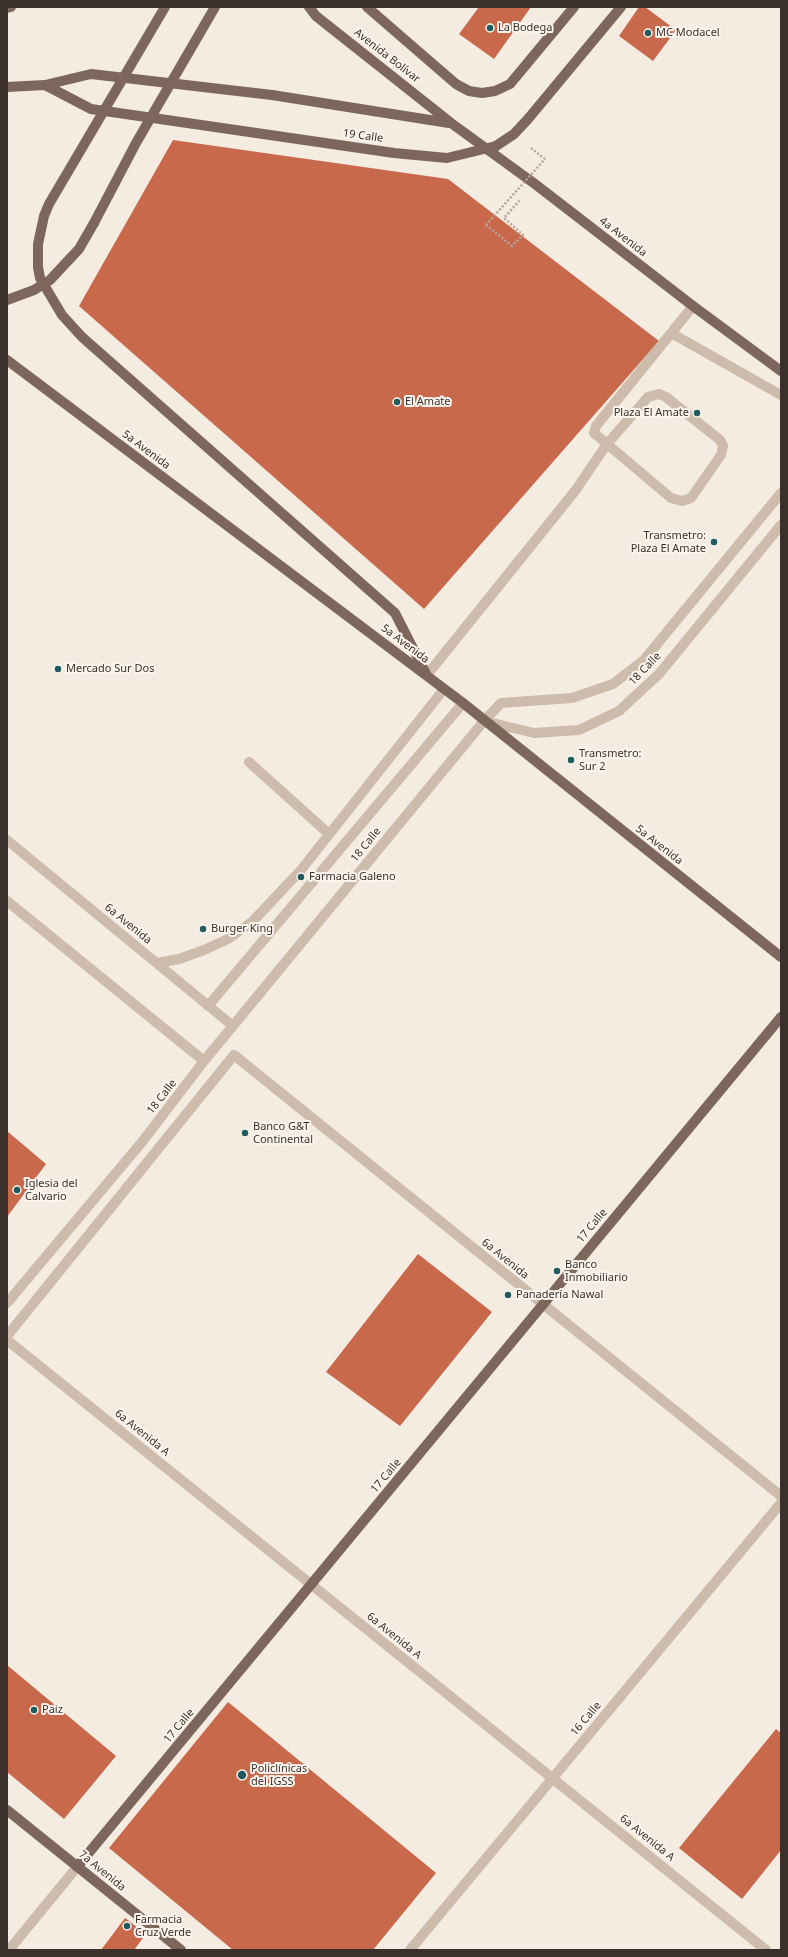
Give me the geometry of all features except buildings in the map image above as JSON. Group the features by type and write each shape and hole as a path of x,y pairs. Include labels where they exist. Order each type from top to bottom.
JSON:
{"main road":[{"path":"7,8 11,7"},
{"path":"165,7 49,204 44,216 38,244 38,268 40,278 62,315 82,337 395,613 426,676"},
{"path":"7,300 27,293 50,280 79,249 136,143 215,7"},
{"name":"Avenida Bolívar","path":"309,7 316,16 451,123"},
{"path":"367,7 456,84 469,91 482,93 495,91 510,84 574,7"},
{"name":"19 Calle","path":"45,85 91,109 394,153 447,158 496,146 514,134 621,7"},
{"path":"7,87 45,85 91,74 272,95 451,123"},
{"name":"4a Avenida","path":"451,123 535,184 693,306 781,371"},
{"name":"5a Avenida","path":"7,360 463,703 781,957"},
{"name":"17 Calle","path":"78,1867 781,1017"},
{"name":"7a Avenida","path":"7,1810 181,1950"}],"street":[{"path":"426,676 570,497 607,444 648,397 658,394 666,397 720,440 723,446 721,455 691,498 682,501 671,498 607,444 594,433 596,426 693,306"},
{"path":"671,333 781,395"},
{"path":"484,721 501,703 572,698 613,684 644,660 781,493"},
{"name":"18 Calle","path":"7,1303 142,1142 233,1026 484,721 534,733 579,730 619,711 659,674 781,525"},
{"path":"157,963 179,959 204,950 228,939 253,921 301,870 444,689"},
{"name":"18 Calle","path":"208,1006 463,703"},
{"path":"249,762 330,834"},
{"name":"6a Avenida","path":"7,840 233,1026"},
{"path":"7,901 204,1062"},
{"name":"6a Avenida","path":"7,1336 234,1055 781,1496"},
{"name":"6a Avenida A","path":"7,1340 766,1950"},
{"name":"16 Calle","path":"410,1950 781,1503"},
{"name":"17 Calle","path":"9,1950 78,1867"}],"path":[{"path":"504,218 523,234 512,246 486,225 545,159 529,146"}],"place":[{"name":"La Bodega","path":"490,28"},
{"name":"MC Modacel","path":"648,33"},
{"name":"El Amate","path":"397,402"},
{"name":"Plaza El Amate","path":"697,413"},
{"name":"Transmetro: Plaza El Amate","path":"714,542"},
{"name":"Mercado Sur Dos","path":"58,669"},
{"name":"Transmetro: Sur 2","path":"571,760"},
{"name":"Farmacia Galeno","path":"301,877"},
{"name":"Burger King","path":"203,929"},
{"name":"Banco G&T Continental","path":"245,1133"},
{"name":"Iglesia del Calvario","path":"17,1190"},
{"name":"Banco Inmobiliario","path":"557,1271"},
{"name":"Panadería Nawal","path":"508,1295"},
{"name":"Paiz","path":"34,1710"},
{"name":"Policlínicas del IGSS","path":"242,1775"},
{"name":"Farmacia Cruz Verde","path":"127,1926"}]}
